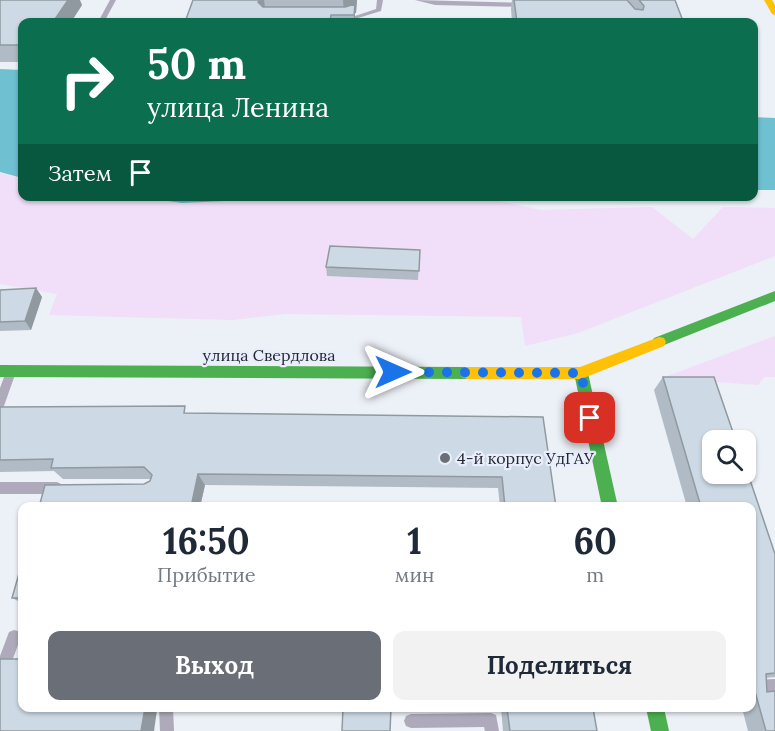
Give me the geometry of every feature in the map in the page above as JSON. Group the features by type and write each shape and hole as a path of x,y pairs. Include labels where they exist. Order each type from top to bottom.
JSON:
{"street":[{"path":"768,0 775,12"},
{"name":"улица Свердлова","path":"6,372 581,373 775,296"},
{"path":"581,373 608,502"},
{"path":"656,712 660,731"}],"lane":[{"path":"103,18 112,0"},
{"path":"356,18 379,10 380,0"},
{"path":"418,0 435,3 529,5"},
{"path":"0,403 6,372"},
{"path":"0,488 70,488"},
{"path":"0,675 14,637 18,638"},
{"path":"756,687 775,686"},
{"path":"166,712 167,731"},
{"path":"411,721 491,720 492,731"}],"shaded area":[{"path":"0,173 18,177 18,201 168,201 182,203 500,201 540,210 652,207 693,239 723,207 775,208 775,256 578,333 525,346 521,317 285,314 233,320 49,315 57,294 0,284"},
{"path":"775,336 775,377 764,377 758,385 662,378"}],"water":[{"path":"0,69 18,70 18,177 0,172"},
{"path":"758,117 775,118 775,190 758,190"},
{"path":"168,201 225,201 182,203"}],"building":[{"path":"0,0 68,0 56,18 18,18 18,45 0,45"},
{"path":"193,0 261,0 258,2 263,7 345,7 355,4 354,15 331,15 331,18 186,18"},
{"path":"514,0 627,0 635,9 643,10 644,6 639,0 675,0 682,18 516,18"},
{"path":"330,246 420,250 419,271 326,267"},
{"path":"36,288 25,321 0,322 0,290"},
{"path":"663,377 714,377 732,430 702,430 702,484 751,484 775,554 775,673 766,674 767,692 775,691 775,731 766,731 756,695 756,502 700,502"},
{"path":"185,406 184,413 543,417 555,502 504,502 502,477 198,474 192,502 40,502 45,485 144,484 150,481 152,475 144,467 51,468 53,459 0,460 0,407"},
{"path":"18,577 18,598 12,598"},
{"path":"0,659 18,659 18,712 144,712 141,731 0,731"},
{"path":"343,712 391,712 390,731 342,731"},
{"path":"508,712 594,712 597,731 510,731"}],"traffic: fast":[{"path":"659,342 775,296"},
{"path":"0,371 467,373"},
{"path":"581,373 609,502"},
{"path":"656,712 660,731"}],"traffic: slow":[{"path":"768,0 775,12"},
{"path":"467,373 581,373 659,342"}],"place":[{"name":"4-й корпус УдГАУ","path":"445,458"}],"route":[{"path":"393,372 581,373 590,418"}]}
